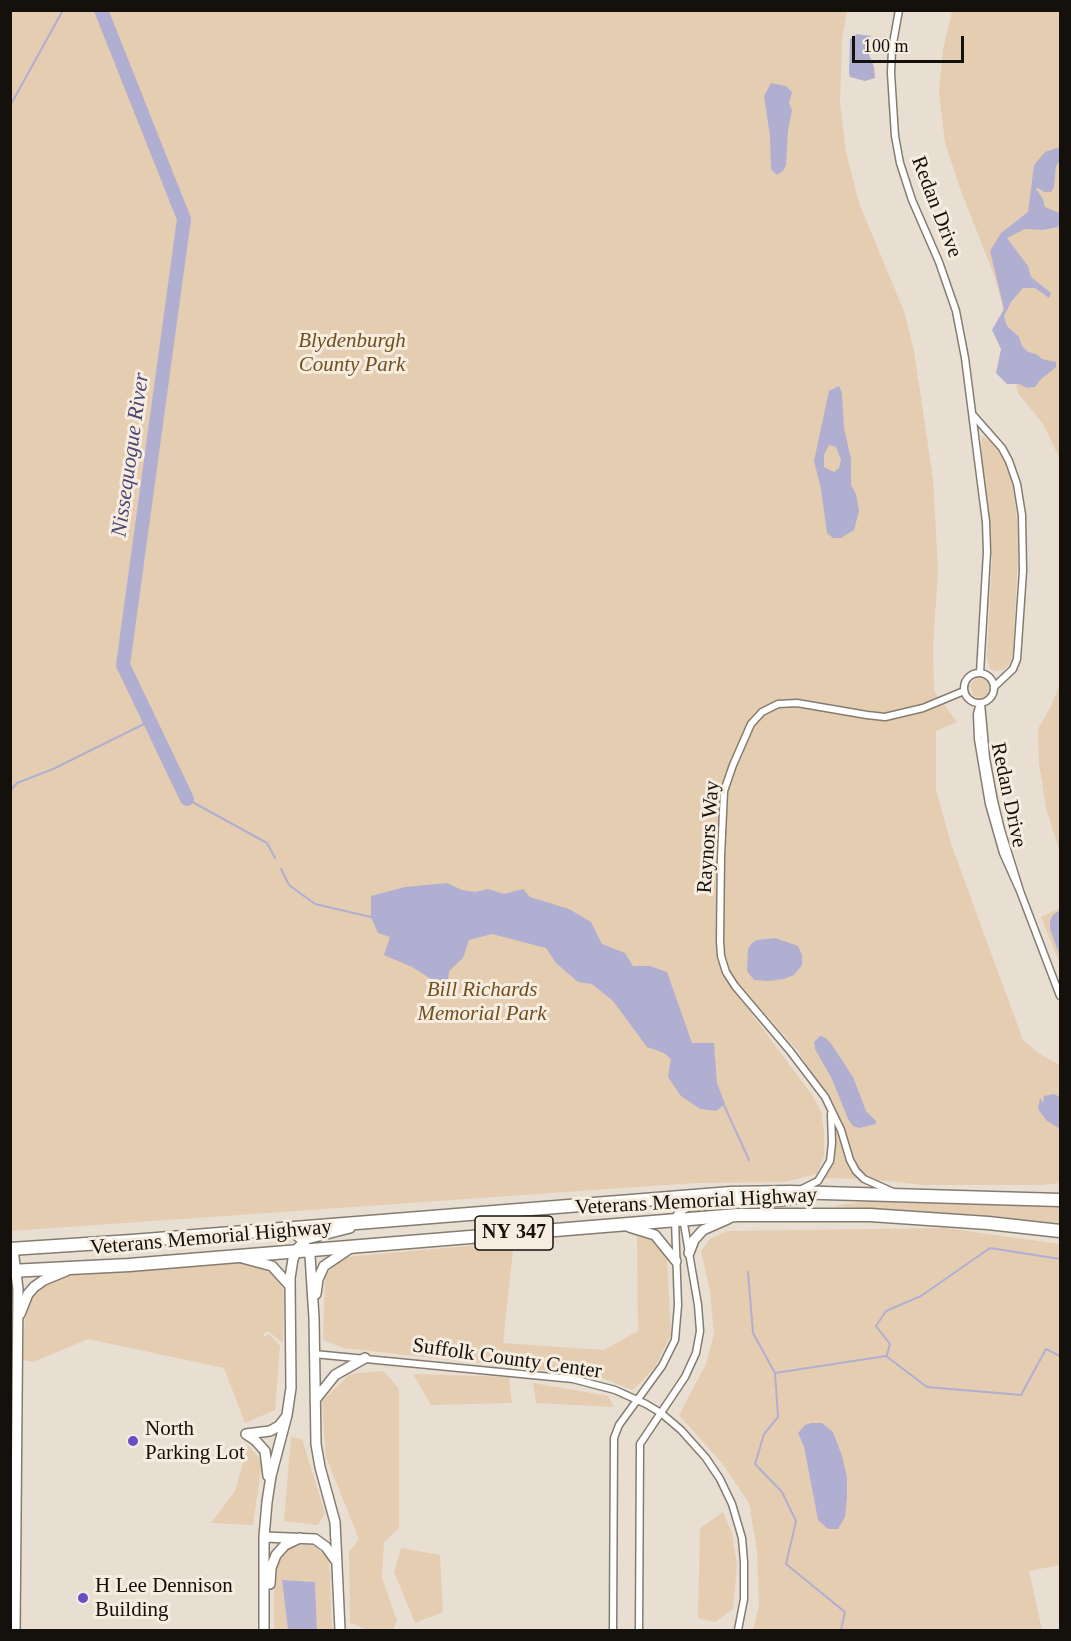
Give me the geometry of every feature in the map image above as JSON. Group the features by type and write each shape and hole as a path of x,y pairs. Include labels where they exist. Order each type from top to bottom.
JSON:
{"highway":[{"name":"Veterans Memorial Highway","path":"11,1252 658,1197 730,1193 790,1192 1060,1200"},
{"name":"NY 347","path":"1012,1198 1060,1193"},
{"name":"Veterans Memorial Highway","path":"13,1271 73,1269 231,1256 302,1247 353,1246 615,1224 680,1216 813,1214 888,1216 988,1222 1060,1231"}],"street":[{"name":"Redan Drive","path":"899,10 892,49 891,73 895,136 900,163 912,200 939,262 956,311 972,414 987,538 980,673"},
{"path":"972,414 1002,448 1009,461 1017,484 1022,515 1023,571 1017,659 1013,669 994,687"},
{"path":"980,673 991,679 994,687 992,696 981,703 969,699 964,691 967,678 980,673"},
{"name":"Raynors Way","path":"899,1195 869,1182 856,1171 850,1160 841,1130 825,1097 726,972 721,956 724,791 751,724 762,712 778,704 797,703 885,717 923,708 964,691"},
{"name":"Redan Drive","path":"981,703 977,724 998,831 1009,869 1020,891 1060,996"},
{"name":"Raynors Way","path":"790,1192 815,1183 828,1166 832,1150 831,1110"},
{"path":"613,1630 613,1442 619,1425 662,1366 675,1340 678,1312 676,1261 680,1216 691,1205 781,1201 833,1193"},
{"path":"639,1630 639,1444 685,1377 696,1353 700,1331 689,1252 680,1216 672,1203 658,1197"},
{"path":"689,1252 694,1240 703,1230 738,1215"},
{"path":"265,1630 264,1537 269,1489 287,1415 292,1368 291,1271 302,1247 315,1236 380,1221"},
{"path":"615,1224 651,1233 662,1241 676,1261"},
{"path":"289,1229 298,1235 302,1247 314,1318"},
{"path":"340,1630 334,1514 317,1451 314,1318 317,1285 322,1269 329,1261 353,1246"},
{"path":"11,1252 18,1322 13,1616 15,1630"},
{"path":"231,1256 269,1264 290,1286"},
{"path":"18,1322 26,1298 34,1287 44,1280 73,1269"},
{"name":"Suffolk County Center","path":"314,1354 573,1379 606,1387 638,1400 661,1413 681,1430 706,1458 720,1479 732,1504 742,1538 744,1562 744,1599 738,1630"},
{"path":"315,1400 332,1378 365,1358"},
{"path":"269,1489 265,1451 246,1434 275,1429 287,1415"},
{"path":"264,1537 319,1541 337,1563"},
{"path":"265,1630 270,1612 272,1563 282,1548 300,1538"}],"green space":[{"path":"11,11 847,11 842,40 840,103 846,152 859,203 904,311 914,351 933,479 938,570 933,648 934,691 957,722 936,731 936,789 951,844 1023,1040 1038,1053 1060,1065 1060,1183 923,1185 869,1179 857,1167 842,1129 799,1052 722,965 731,986 812,1095 821,1111 824,1156 817,1174 784,1182 694,1183 11,1231"},
{"path":"952,11 1060,11 1060,459 1043,424 1018,393 995,278 945,143 939,92 943,50"},
{"path":"982,436 991,441 1006,463 1013,487 1017,518 1018,553 1013,653 1009,665 1003,670 996,671 990,669 987,657 992,559 981,457"},
{"path":"976,678 985,679 989,684 988,694 982,698 972,695 973,692 969,686"},
{"path":"1060,684 1060,853 1046,808 1039,763 1038,729"},
{"path":"1060,908 1060,964 1041,917"},
{"path":"835,1122 862,1179 824,1178 835,1151"},
{"path":"884,1199 1060,1201 1060,1223 832,1206"},
{"path":"945,1228 1060,1244 1060,1565 1029,1571 1042,1630 753,1630 759,1605 757,1550 749,1503 722,1463 679,1415 706,1364 714,1334 710,1292 701,1251 710,1239 727,1231","holes":["811,1423 818,1520 804,1447 798,1433"]},
{"path":"637,1235 657,1241 667,1258 671,1334 655,1367 633,1390 597,1376 343,1348 323,1340 325,1275 345,1257 514,1242 503,1343 604,1350 638,1331"},
{"path":"251,1262 272,1274 284,1290 283,1343 268,1331 263,1334 264,1337 269,1334 280,1346 275,1410 245,1423 224,1368 88,1339 33,1362 23,1360 25,1315 31,1294 43,1282 61,1275"},
{"path":"384,1371 399,1389 399,1528 384,1542 382,1578 397,1621 393,1630 368,1630 350,1623 349,1552 359,1539 326,1457 322,1401 350,1374"},
{"path":"413,1374 509,1377 512,1403 431,1405"},
{"path":"533,1383 608,1396 614,1407 536,1403"},
{"path":"291,1437 302,1439 325,1513 318,1525 284,1521"},
{"path":"248,1445 262,1461 253,1525 211,1523 235,1491"},
{"path":"723,1512 732,1533 737,1566 733,1609 715,1622 698,1618 700,1528"},
{"path":"311,1544 329,1558 332,1630 317,1630 315,1582 282,1580 288,1630 274,1630 274,1570 287,1548"},
{"path":"401,1548 440,1555 443,1612 415,1623 394,1572"}],"water":[{"path":"857,34 871,36 868,52 874,67 875,78 865,81 850,77 849,73 850,39"},
{"path":"771,83 786,86 792,92 789,103 792,110 788,130 786,165 777,175 771,169 770,136 764,96"},
{"path":"1060,147 1060,161 1056,166 1054,187 1051,192 1036,189 1045,207 1060,213 1058,227 1043,230 1025,229 1007,238 1028,266 1031,277 1051,293 1049,298 1035,288 1023,288 1011,302 1004,316 1007,326 1019,337 1022,346 1028,352 1042,359 1056,362 1056,367 1035,387 1027,388 1019,384 1007,384 996,373 1001,349 992,330 1004,309 990,251 1001,233 1028,212 1034,165 1045,152"},
{"path":"839,386 842,393 844,428 851,459 851,485 856,494 859,511 854,530 841,538 833,538 827,533 821,489 814,461 829,391","holes":["829,445 836,447 841,460 839,468 834,472 824,467 824,455"]},
{"path":"447,883 462,890 475,892 488,889 504,894 523,889 530,897 569,909 591,922 602,944 625,953 633,966 650,966 667,972 692,1043 714,1043 717,1083 725,1104 716,1111 700,1109 681,1096 668,1077 671,1059 664,1053 647,1047 613,1001 592,984 578,982 556,963 546,948 492,934 469,940 463,958 449,971 447,989 412,967 384,955 390,937 378,933 371,917 371,896 405,887"},
{"path":"1060,910 1060,956 1050,929 1050,921 1053,915"},
{"path":"775,938 798,946 802,955 802,965 794,975 784,979 754,980 747,971 748,949 757,940"},
{"path":"820,1036 830,1042 853,1077 866,1111 876,1121 876,1124 859,1128 853,1126 848,1119 832,1079 815,1049 814,1042"},
{"path":"1054,1094 1060,1097 1060,1129 1046,1120 1038,1109 1040,1098 1043,1103 1044,1096"},
{"path":"822,1423 833,1432 842,1456 847,1477 847,1497 845,1517 838,1529 828,1529 818,1520 804,1447 798,1433 805,1425"},
{"path":"282,1580 315,1582 317,1630 288,1630"}],"waterway":[{"path":"10,106 63,10"},
{"name":"Nissequogue River","path":"101,10 184,219 123,665 187,799"},
{"path":"10,791 17,783 53,769 150,721"},
{"name":"Nissequogue River","path":"187,799 267,843 275,858"},
{"name":"Nissequogue River","path":"281,869 289,885 315,904 371,917"},
{"path":"723,1103 749,1160"},
{"path":"887,1355 890,1344 876,1326 886,1311 921,1296 990,1248 1060,1259"},
{"name":"Nissequogue River","path":"748,1272 753,1333 775,1373 778,1417 764,1434 755,1464 782,1492 796,1521 786,1564 845,1612 841,1630"},
{"path":"775,1373 886,1356 927,1387 1021,1395 1046,1349 1060,1356"}],"place":[{"name":"North Parking Lot","path":"133,1441"},
{"name":"H Lee Dennison Building","path":"83,1598"}],"park label":[{"name":"Blydenburgh County Park","path":"352,353"},
{"name":"Bill Richards Memorial Park","path":"482,1002"}]}
